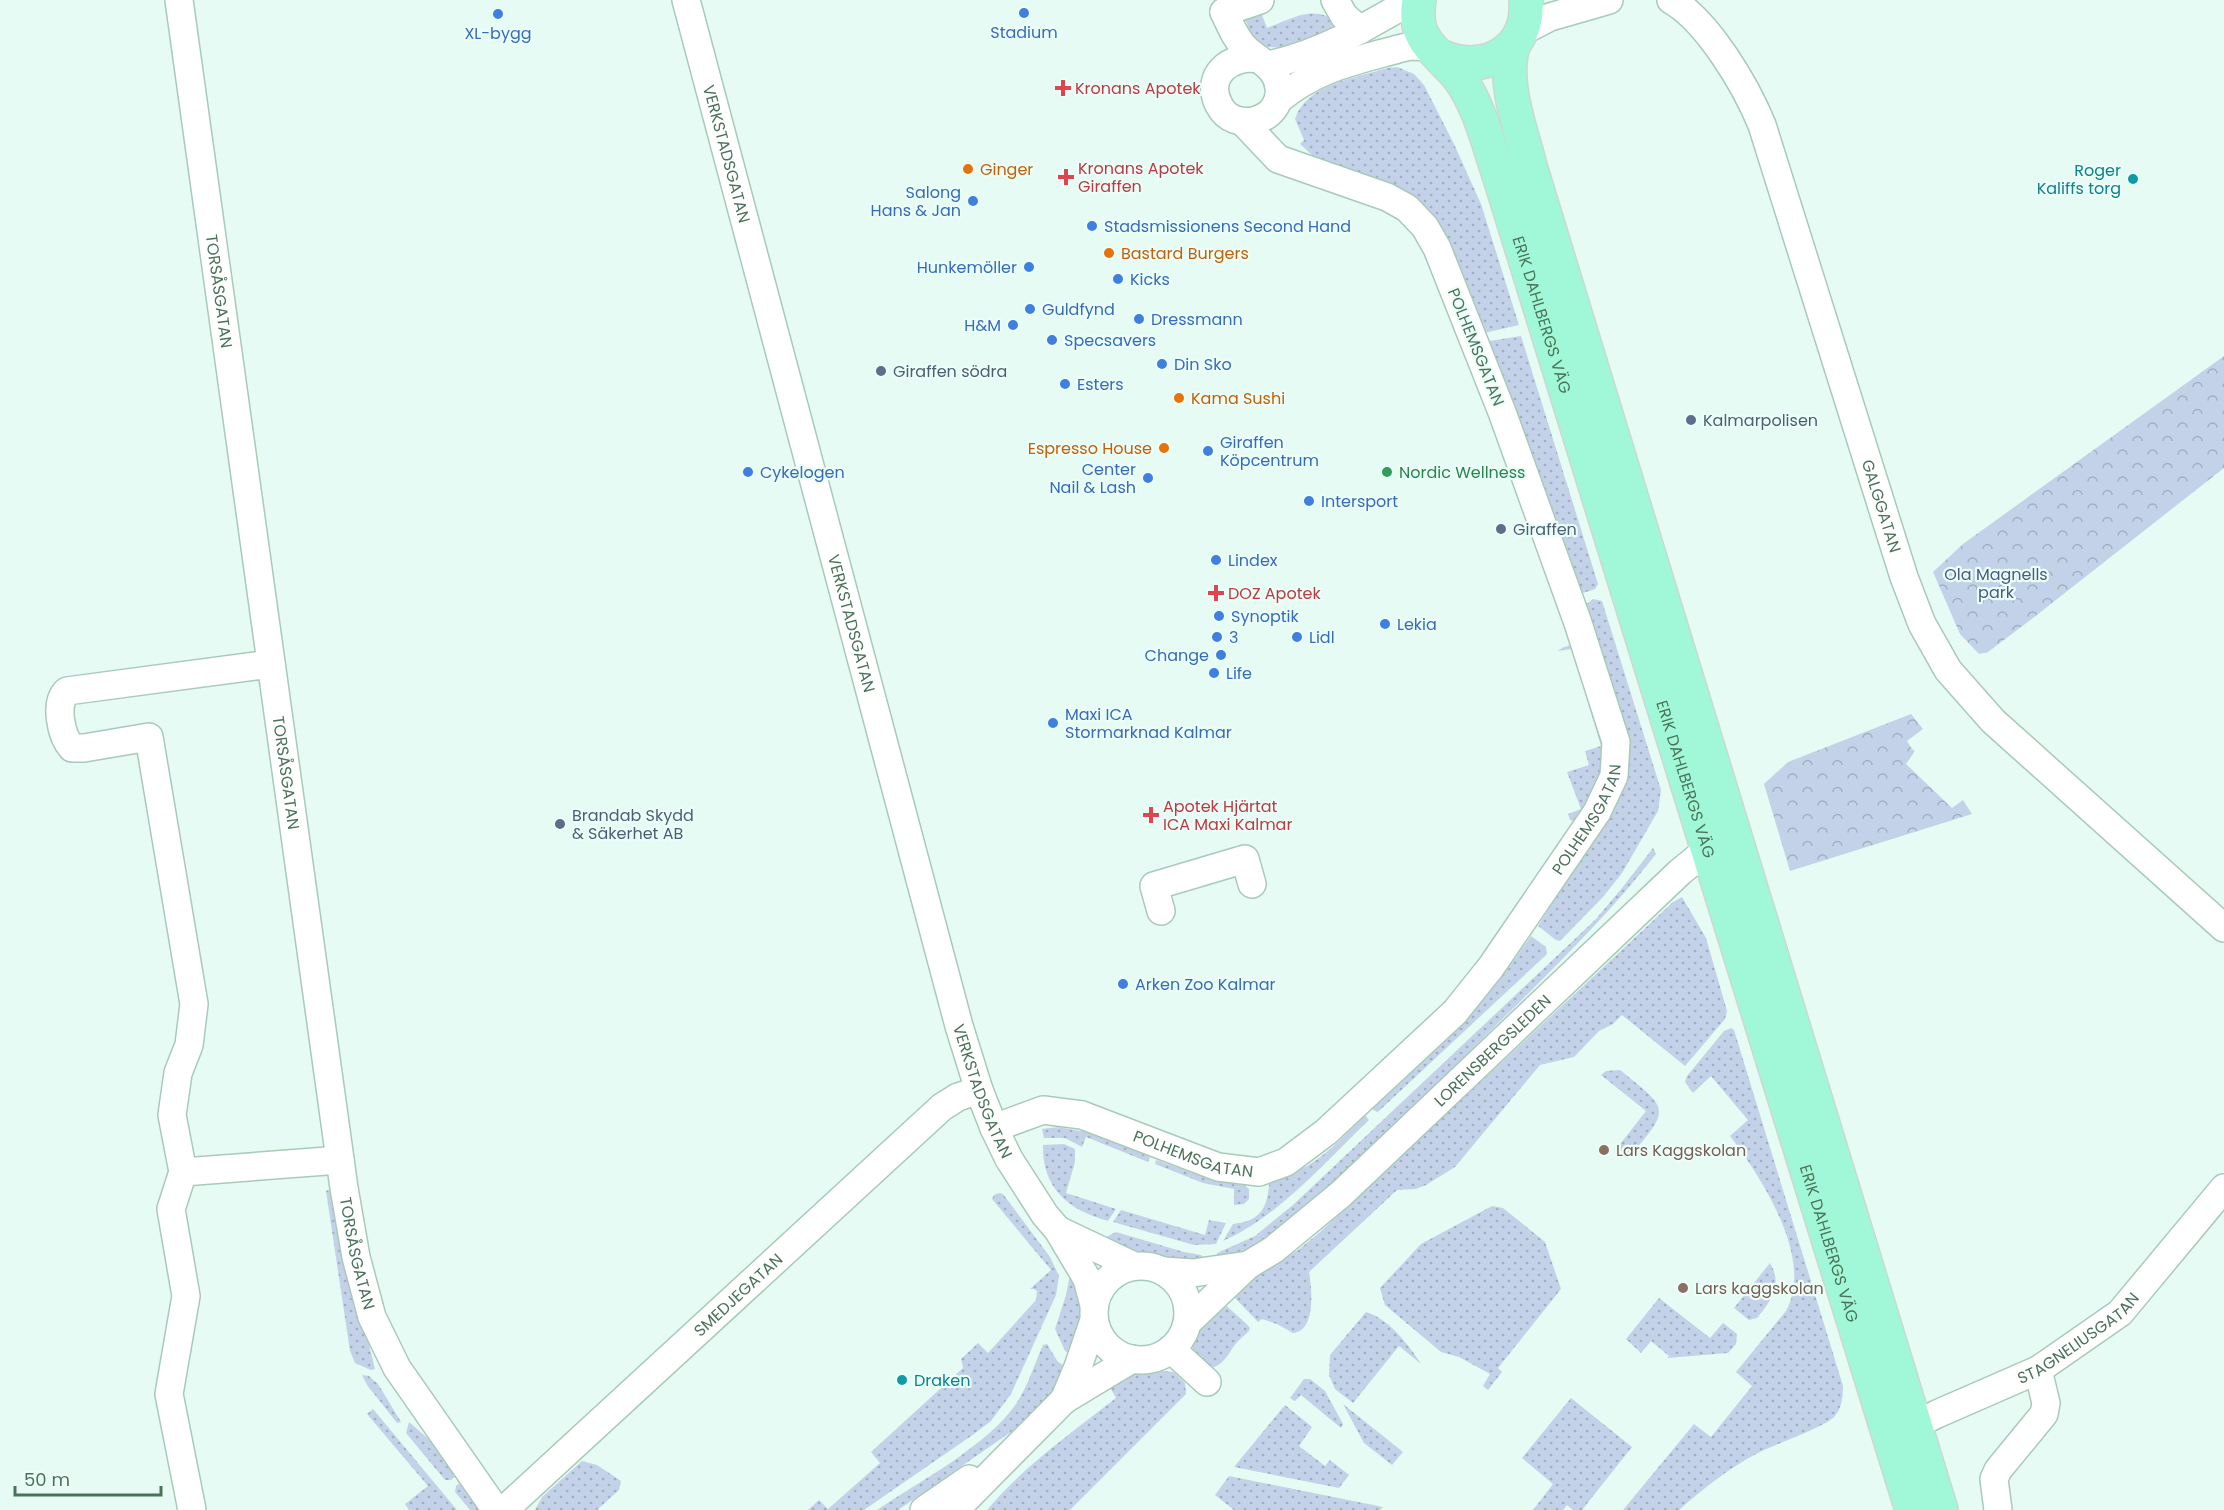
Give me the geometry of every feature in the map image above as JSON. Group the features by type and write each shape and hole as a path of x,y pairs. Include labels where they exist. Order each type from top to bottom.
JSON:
{"main road":[{"name":"ERIK DAHLBERGS VÄG","path":"1419,0 1418,22 1422,35 1460,80 1474,106 1500,178 1721,842"},
{"name":"ERIK DAHLBERGS VÄG","path":"1521,26 1509,74 1530,166 1721,842 1902,1431 1941,1510"},
{"path":"1435,51 1458,63 1494,57 1521,26"},
{"name":"ERIK DAHLBERGS VÄG","path":"1902,1431 1912,1510"}],"street":[{"name":"TORSÅSGATAN","path":"179,0 340,1160 356,1257 372,1317 397,1368 496,1510"},
{"name":"VERKSTADSGATAN","path":"686,0 956,1014 979,1090 1009,1160 1045,1215 1058,1230 1087,1279 1094,1312"},
{"path":"1222,6 1260,0"},
{"path":"1335,0 1344,16 1360,30"},
{"path":"1224,67 1237,59 1248,57 1263,62 1298,57 1360,30 1412,0"},
{"path":"1521,26 1609,0"},
{"name":"GALGGATAN","path":"1671,0 1691,14 1712,39 1739,80 1762,125 1904,577 1922,624 1948,670 1993,721 2224,928"},
{"path":"1222,6 1244,47 1276,76 1280,89 1275,105"},
{"path":"1222,6 1228,35 1228,51 1224,67 1217,79 1215,93 1220,107 1230,117 1244,122 1257,121 1294,87 1324,70 1398,49 1417,46 1435,51"},
{"name":"POLHEMSGATAN","path":"1275,105 1276,126 1289,148 1307,168"},
{"name":"POLHEMSGATAN","path":"994,1128 1043,1110 1082,1115 1218,1167 1259,1172 1286,1162 1326,1132 1455,1012 1491,967 1597,812 1614,777 1616,742 1578,623 1502,412 1437,248 1425,227 1407,208 1387,197 1278,159 1244,122"},
{"path":"192,1510 169,1394 186,1296 171,1209 183,1172 172,1115 178,1073 189,1046 194,1004 149,737 72,748 67,743 58,706 61,696 67,691 271,664"},
{"name":"LORENSBERGSLEDEN","path":"1171,1349 1182,1337 1187,1323 1248,1265 1273,1250 1341,1194 1680,872 1721,842"},
{"path":"1161,911 1154,886 1199,872 1245,859 1252,884"},
{"name":"SMEDJEGATAN","path":"504,1510 942,1107 958,1097 979,1090"},
{"path":"183,1172 340,1160"},
{"name":"STAGNELIUSGATAN","path":"1902,1431 2038,1370 2120,1313 2224,1188"},
{"name":"VERKSTADSGATAN","path":"1058,1230 1134,1266"},
{"name":"LORENSBERGSLEDEN","path":"1134,1266 1193,1273 1248,1265"},
{"path":"1064,1400 1078,1368 1099,1291 1108,1279 1120,1270 1134,1266"},
{"path":"1163,1271 1175,1279 1186,1295 1187,1323"},
{"path":"1094,1312 1099,1334 1112,1351 1132,1359 1152,1358 1171,1349 1207,1382"},
{"path":"955,1510 1064,1400 1132,1359"},
{"path":"1998,1510 1994,1479 1998,1470 2044,1414 2046,1403 2038,1370"},
{"path":"924,1510 1018,1447"}],"green space":[{"path":"1260,10 1267,28 1294,17 1312,13 1321,14 1336,24 1321,34 1300,43 1269,47 1261,44 1255,38 1244,16"},
{"path":"1397,67 1414,74 1424,85 1454,144 1481,204 1519,325 1480,334 1403,191 1381,181 1329,165 1313,156 1300,144 1304,140 1295,119 1301,107 1310,98 1321,90 1347,79"},
{"path":"1521,336 1598,584 1595,589 1580,594 1483,342"},
{"name":"Ola Magnells park","path":"2224,356 2224,468 2033,618 1988,652 1979,654 1960,634 1933,572 1963,544"},
{"path":"1593,599 1602,601 1661,790 1658,811 1622,873 1603,897 1560,941 1538,926 1617,799 1584,606"},
{"path":"1573,645 1608,748 1605,770 1577,822 1570,820 1568,814 1581,809 1567,772 1589,765 1585,751 1601,746 1572,649 1557,651"},
{"path":"1911,714 1923,729 1907,741 1915,751 1906,764 1952,808 1963,800 1972,814 1790,871 1764,784 1788,762"},
{"path":"1653,848 1656,854 1588,933 1358,1161 1310,1205 1275,1232 1257,1244 1218,1261 1217,1253 1255,1236 1294,1204 1596,919"},
{"path":"1682,897 1706,938 1727,1011 1725,1019 1685,1066 1622,1015 1613,1024 1599,1031 1574,1057 1540,1065 1455,1167 1416,1189 1397,1190 1309,1272 1311,1308 1306,1325 1300,1331 1293,1333 1262,1319 1258,1322 1236,1299 1232,1291 1298,1250 1319,1233 1673,902"},
{"path":"1531,936 1546,947 1547,954 1379,1111 1372,1109 1475,1007 1505,973"},
{"path":"1731,1028 1734,1030 1843,1386 1842,1402 1837,1414 1828,1421 1747,1459 1717,1479 1679,1510 1623,1510 1694,1424 1711,1437 1752,1386 1736,1372 1786,1311 1793,1290 1794,1267 1781,1219 1756,1173 1730,1136 1748,1120 1711,1076 1693,1093 1685,1082 1687,1076 1724,1031"},
{"path":"1620,1070 1649,1094 1659,1111 1658,1119 1652,1129 1629,1158 1617,1148 1646,1111 1601,1075 1606,1071"},
{"path":"1365,1115 1369,1120 1282,1203 1243,1231 1223,1241 1233,1224 1249,1220 1260,1213 1264,1208 1269,1185 1315,1161"},
{"path":"1058,1127 1091,1133 1150,1157 1148,1162 1086,1137 1082,1147 1065,1138 1044,1138 1042,1129"},
{"path":"1064,1144 1075,1149 1075,1162 1066,1193 1116,1209 1108,1221 1081,1211 1060,1195 1053,1185 1047,1173 1043,1145"},
{"path":"1156,1160 1213,1180 1242,1183 1249,1189 1249,1199 1244,1204 1234,1205 1234,1189 1203,1183 1155,1164"},
{"path":"326,1191 332,1192 375,1369 371,1370 355,1363 350,1351"},
{"path":"999,1193 1003,1194 1050,1257 1059,1276 1056,1295 1011,1394 991,1421 864,1510 808,1510 819,1500 828,1509 880,1463 871,1452 963,1368 961,1359 978,1343 988,1353 1036,1300 1037,1291 1030,1289 1051,1270 992,1199"},
{"path":"1492,1206 1503,1208 1545,1242 1561,1289 1498,1368 1502,1372 1488,1390 1483,1386 1490,1374 1459,1357 1441,1352 1385,1305 1380,1288 1421,1244"},
{"path":"1121,1210 1205,1235 1209,1220 1226,1223 1216,1244 1194,1245 1113,1222"},
{"path":"1116,1232 1201,1255 1206,1260 1172,1262 1150,1254 1134,1254 1104,1238"},
{"path":"1770,1263 1775,1278 1774,1292 1757,1318 1749,1320 1734,1308"},
{"path":"1070,1274 1077,1277 1084,1316 1075,1356 1065,1351 1055,1329"},
{"path":"1659,1298 1710,1338 1723,1323 1737,1334 1736,1344 1728,1353 1667,1358 1669,1356 1651,1341 1641,1353 1626,1339"},
{"path":"1221,1300 1250,1328 1223,1361 1211,1368 1193,1354 1193,1346 1201,1325"},
{"path":"1366,1312 1390,1326 1405,1341 1421,1364 1399,1346 1353,1403 1335,1389 1329,1375 1330,1355"},
{"path":"1047,1344 1058,1362 1068,1368 1046,1400 1011,1432 898,1510 877,1510 952,1462 988,1434 1016,1404 1043,1345"},
{"path":"1153,1370 1174,1372 1185,1383 1186,1394 1070,1510 987,1510 1032,1464 1116,1398 1108,1384 1133,1373"},
{"path":"362,1375 369,1376 378,1384 401,1422 397,1423 367,1385"},
{"path":"1304,1379 1310,1379 1325,1391 1343,1424 1341,1428 1301,1395 1295,1401 1290,1398"},
{"path":"1571,1398 1632,1447 1582,1510 1573,1510 1567,1505 1563,1510 1533,1510 1553,1484 1522,1458"},
{"path":"1343,1404 1403,1452 1392,1465 1364,1443"},
{"path":"1285,1405 1312,1427 1299,1446 1325,1466 1330,1460 1349,1475 1339,1488 1234,1467"},
{"path":"373,1409 457,1510 409,1510 405,1504 428,1486 367,1414"},
{"path":"409,1422 432,1442 456,1476 451,1480 445,1480 406,1433"},
{"path":"582,1461 597,1465 621,1481 619,1490 597,1510 535,1510 542,1497"},
{"path":"1229,1476 1383,1507 1380,1510 1234,1510 1215,1495"},
{"path":"461,1482 479,1510 470,1510 455,1492 456,1486"}],"place":[{"name":"Stadium","path":"1024,13"},
{"name":"XL-bygg","path":"498,14"},
{"name":"Kronans Apotek","path":"1063,88"},
{"name":"Ginger","path":"968,169"},
{"name":"Kronans Apotek Giraffen","path":"1066,177"},
{"name":"Roger Kaliffs torg","path":"2133,179"},
{"name":"Salong Hans & Jan","path":"973,201"},
{"name":"Stadsmissionens Second Hand","path":"1092,226"},
{"name":"Bastard Burgers","path":"1109,253"},
{"name":"Hunkemöller","path":"1029,267"},
{"name":"Kicks","path":"1118,279"},
{"name":"Guldfynd","path":"1030,309"},
{"name":"Dressmann","path":"1139,319"},
{"name":"H&M","path":"1013,325"},
{"name":"Specsavers","path":"1052,340"},
{"name":"Din Sko","path":"1162,364"},
{"name":"Giraffen södra","path":"881,371"},
{"name":"Esters","path":"1065,384"},
{"name":"Kama Sushi","path":"1179,398"},
{"name":"Kalmarpolisen","path":"1691,420"},
{"name":"Espresso House","path":"1164,448"},
{"name":"Giraffen Köpcentrum","path":"1208,451"},
{"name":"Cykelogen","path":"748,472"},
{"name":"Nordic Wellness","path":"1387,472"},
{"name":"Center Nail & Lash","path":"1148,478"},
{"name":"Intersport","path":"1309,501"},
{"name":"Giraffen","path":"1501,529"},
{"name":"Lindex","path":"1216,560"},
{"name":"DOZ Apotek","path":"1216,593"},
{"name":"Synoptik","path":"1219,616"},
{"name":"Lekia","path":"1385,624"},
{"name":"3","path":"1217,637"},
{"name":"Lidl","path":"1297,637"},
{"name":"Change","path":"1221,655"},
{"name":"Life","path":"1214,673"},
{"name":"Maxi ICA Stormarknad Kalmar","path":"1053,723"},
{"name":"Apotek Hjärtat ICA Maxi Kalmar","path":"1151,815"},
{"name":"Brandab Skydd & Säkerhet AB","path":"560,824"},
{"name":"Arken Zoo Kalmar","path":"1123,984"},
{"name":"Lars Kaggskolan","path":"1604,1150"},
{"name":"Lars kaggskolan","path":"1683,1288"},
{"name":"Draken","path":"902,1380"}]}
